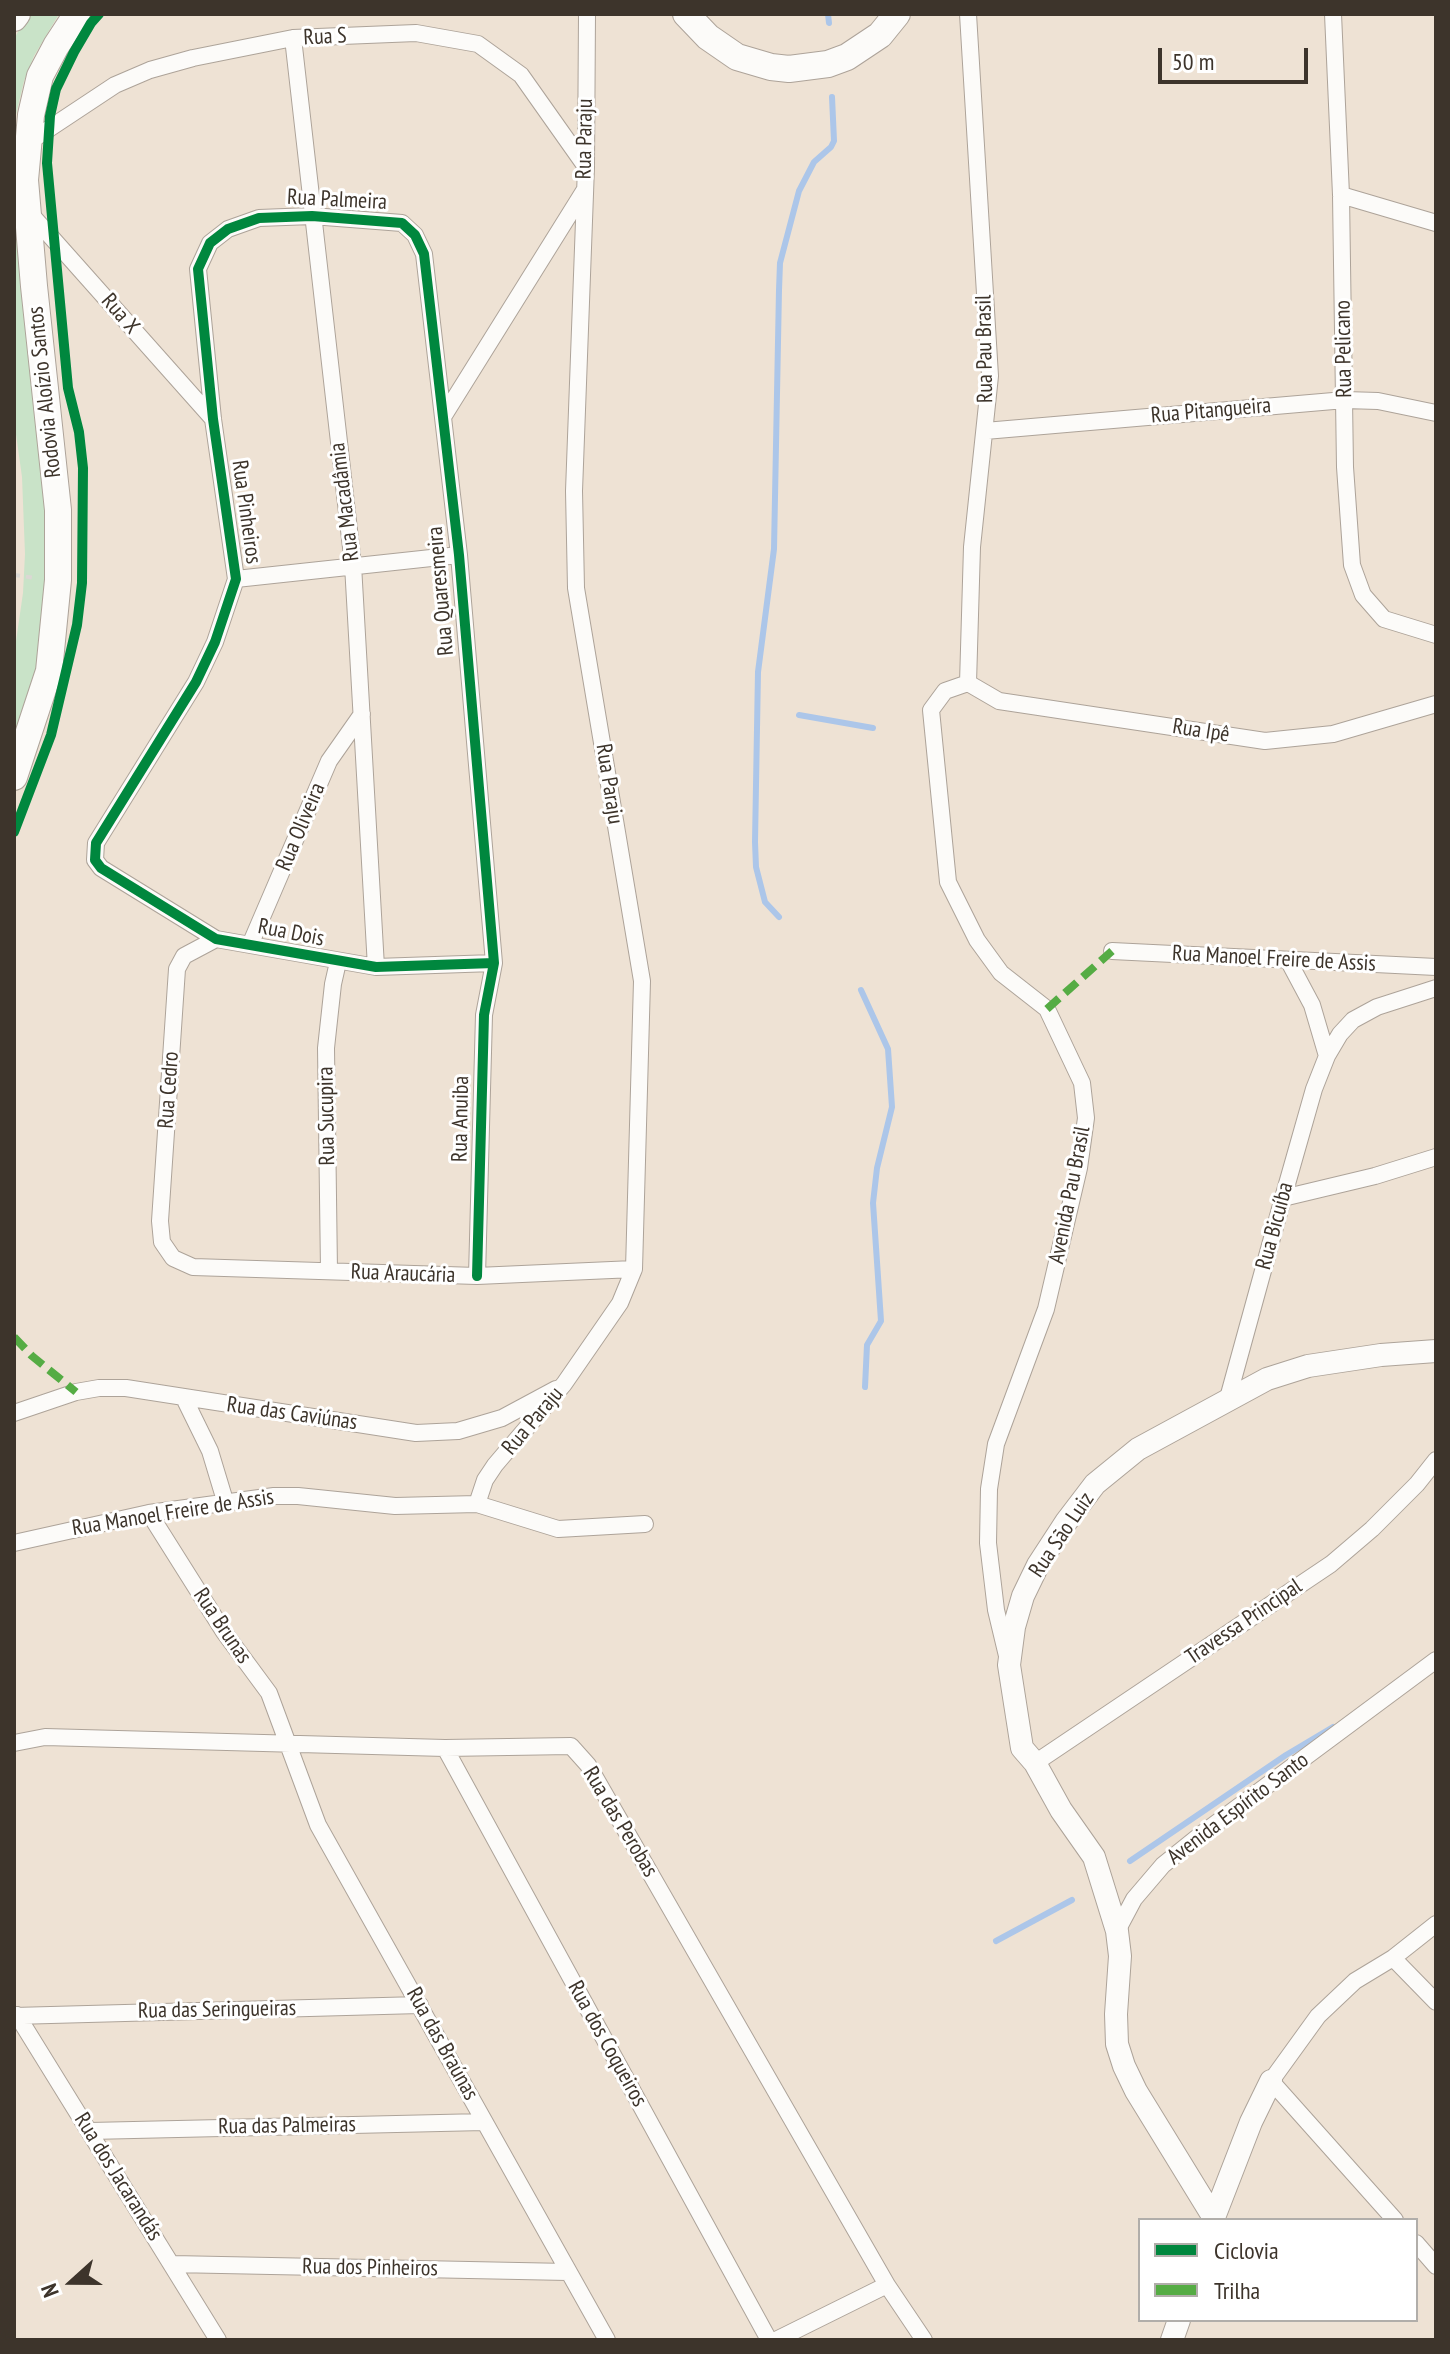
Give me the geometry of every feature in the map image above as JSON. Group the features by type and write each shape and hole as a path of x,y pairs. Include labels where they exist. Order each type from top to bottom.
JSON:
{"main road":[{"name":"Rodovia Aloízio Santos","path":"14,777 49,671 58,580 58,510 25,180 31,115 40,76 77,14"},
{"path":"686,14 708,37 737,57 789,69 828,64 847,57 880,35 897,14"}],"street":[{"name":"Rua Paraju","path":"477,1504 485,1480 495,1465 564,1384 620,1303 634,1269 642,981 576,588 574,491 586,167 587,14"},
{"name":"Rua Pau Brasil","path":"968,14 990,376 972,547 968,683"},
{"name":"Rua Pelicano","path":"1333,14 1341,195 1345,467 1352,565 1363,595 1384,619 1436,635"},
{"name":"Rua S","path":"29,142 115,85 150,70 293,38 416,33 478,44 521,75 586,167"},
{"name":"Rua Macadâmia","path":"293,38 353,565 376,967"},
{"path":"443,417 585,190"},
{"path":"1341,195 1436,223"},
{"name":"Rua X","path":"27,209 213,419"},
{"name":"Rua Palmeira","path":"198,269 210,243 228,229 259,218 312,216 402,223"},
{"name":"Rua Quaresmeira","path":"402,223 415,235 424,254 459,555 494,963"},
{"name":"Rua Pinheiros","path":"101,868 95,860 96,843 196,682 215,642 236,579 213,419 198,269"},
{"name":"Rua Pitangueira","path":"985,431 1345,400 1378,401 1436,413"},
{"path":"236,579 459,555"},
{"name":"Rua Ipê","path":"968,683 999,701 1265,741 1333,734 1436,704"},
{"name":"Avenida Pau Brasil","path":"968,683 945,691 931,710 948,882 977,940 1001,973 1047,1009 1082,1083 1086,1118 1079,1168 1046,1309 996,1444 989,1489 988,1543 994,1597 1009,1665"},
{"name":"Rua Oliveira","path":"250,945 329,761 362,714"},
{"name":"Rua Dois","path":"101,868 216,939 376,967 494,963"},
{"name":"Rua Cedro","path":"173,1258 162,1242 160,1221 177,969 184,956 216,939"},
{"name":"Rua Manoel Freire de Assis","path":"1112,951 1436,967"},
{"path":"1288,960 1312,1005 1327,1056"},
{"name":"Rua Sucupira","path":"329,1271 326,1048 338,962"},
{"name":"Rua Anuiba","path":"477,1276 484,1015 494,963"},
{"name":"Rua Bicuíba","path":"1228,1398 1314,1089 1327,1056 1353,1020 1377,1007 1436,988"},
{"path":"1283,1198 1375,1176 1436,1157"},
{"name":"Rua Araucária","path":"173,1258 193,1267 477,1276 634,1269"},
{"name":"Rua São Luiz","path":"1117,1931 1094,1857 1061,1810 1035,1763 1022,1748 1009,1665 1014,1627 1023,1596 1038,1565 1095,1484 1138,1449 1228,1398 1267,1379 1308,1366 1371,1356 1436,1351"},
{"name":"Rua das Caviúnas","path":"14,1413 76,1392 126,1388 416,1433 458,1431 502,1418 564,1384"},
{"path":"184,1398 210,1451 226,1504"},
{"name":"Travessa Principal","path":"1035,1763 1331,1564 1372,1529 1436,1460"},
{"name":"Rua Manoel Freire de Assis","path":"14,1543 149,1513 286,1496 395,1506 477,1504 558,1529 645,1524"},
{"name":"Rua Brunas","path":"149,1513 224,1632 269,1693 286,1744"},
{"name":"Avenida Espírito Santo","path":"1117,1931 1134,1899 1163,1865 1436,1660"},
{"name":"Rua das Perobas","path":"14,1743 45,1737 445,1748 571,1746 588,1765 887,2285 924,2340"},
{"name":"Rua das Braúnas","path":"286,1744 318,1825 607,2340"},
{"name":"Rua dos Coqueiros","path":"445,1748 769,2340"},
{"path":"1213,2218 1251,2122 1271,2081 1318,2016 1355,1981 1393,1958 1436,1924"},
{"path":"1117,1931 1120,1956 1117,2044 1124,2066 1212,2218"},
{"path":"1393,1958 1436,2002"},
{"name":"Rua das Seringueiras","path":"15,2015 420,2005"},
{"name":"Rua dos Jacarandás","path":"15,2015 218,2340"},
{"path":"1271,2081 1393,2218"},
{"name":"Rua das Palmeiras","path":"90,2131 484,2122"},
{"path":"1418,2245 1436,2266"},
{"name":"Rua dos Pinheiros","path":"172,2264 568,2272"},
{"path":"776,2340 887,2285"}],"green space":[{"path":"28,14 59,14 34,56 24,81 14,123 14,39"},
{"path":"14,208 41,434 51,555 35,678 14,749 14,655 25,554 22,477 14,420"}],"waterway":[{"path":"828,14 829,23"},
{"path":"779,917 765,902 756,867 755,842 758,672 774,549 780,263 799,191 814,162 834,141 832,97"},
{"path":"799,715 873,728"},
{"path":"861,990 888,1049 892,1107 877,1168 873,1203 881,1321 867,1345 865,1387"},
{"path":"1130,1861 1286,1755 1333,1727"},
{"path":"996,1941 1072,1900"}],"marked path":[{"path":"1047,1009 1112,951"},
{"path":"14,1337 76,1392"}],"cycle path":[{"path":"14,832 51,735 77,625 82,583 83,468 79,432 68,388 47,163 50,116 56,89 74,52 99,14"},
{"path":"477,1276 484,1015 494,963 459,555 424,254 415,235 402,223 312,216 259,218 228,229 210,243 198,269 213,419 236,579 215,642 196,682 96,843 95,860 101,868 216,939 376,967 494,963"}]}
